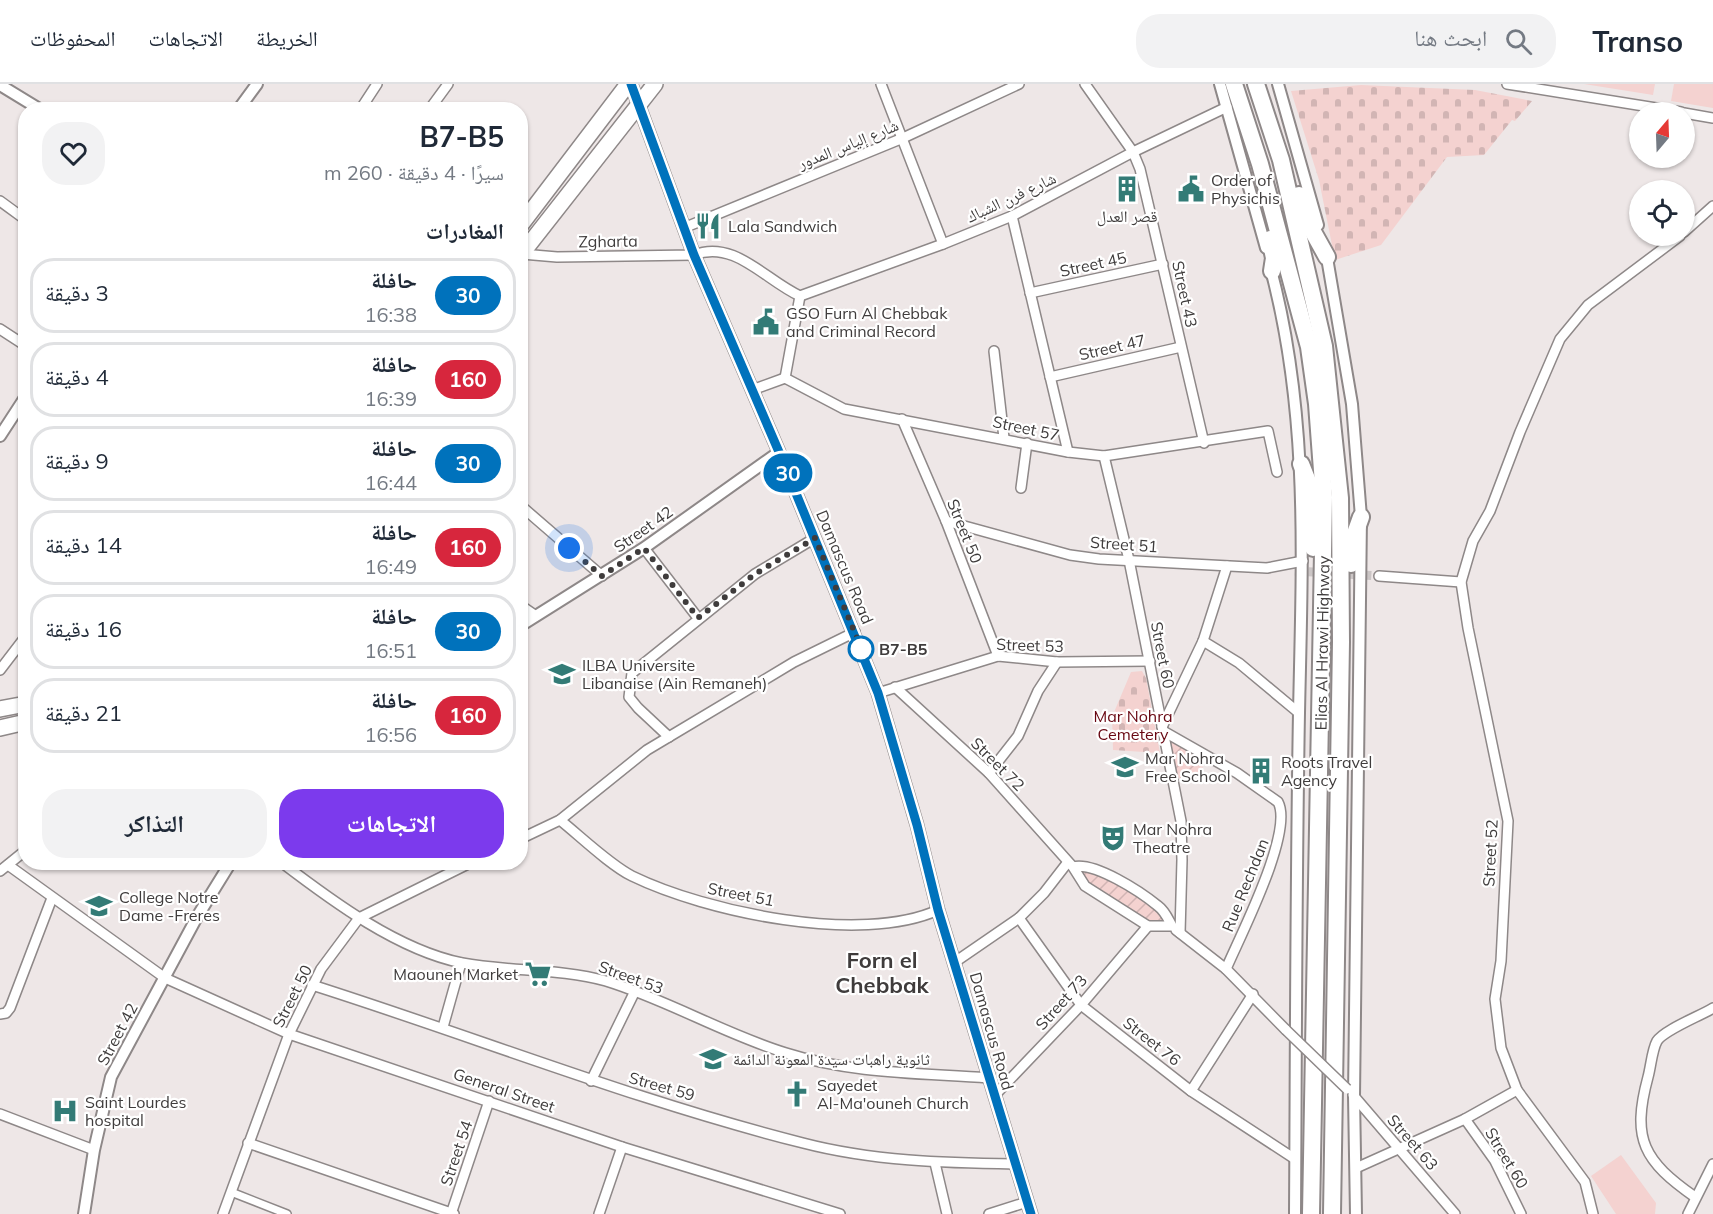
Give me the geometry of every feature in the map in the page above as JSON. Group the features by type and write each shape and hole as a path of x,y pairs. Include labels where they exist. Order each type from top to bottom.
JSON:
{"highway":[{"path":"528,216 629,84"},
{"path":"528,246 655,84"},
{"name":"Elias Al Hrawi Highway","path":"1234,84 1260,164 1309,347 1317,404 1324,496 1311,1214"},
{"name":"Elias Al Hrawi Highway","path":"1256,84 1281,160 1313,290 1332,405 1340,498 1341,642 1332,1214"},
{"path":"1281,160 1294,182 1312,230 1327,257"},
{"path":"1260,164 1260,181 1274,258 1272,271"},
{"path":"1301,464 1311,489 1314,587 1323,614"},
{"path":"1341,642 1349,608 1352,542 1361,517"},
{"path":"0,709 18,706"},
{"path":"0,728 18,724"}],"main road":[{"name":"Damascus Road","path":"629,84 639,103 686,226 694,255 855,632 878,693 917,825 938,910 1031,1214"}],"street":[{"path":"365,102 377,84"},
{"path":"435,102 448,84"},
{"path":"881,84 943,244"},
{"name":"شارع إلياس المدور","path":"686,226 903,138 1019,84"},
{"name":"Street 43","path":"1085,84 1133,152 1146,188 1204,443"},
{"name":"Elias Al Hrawi Highway","path":"1220,84 1272,271 1298,424 1301,464 1303,561 1299,713 1295,1214"},
{"path":"1278,84 1327,257 1352,404 1361,517 1350,1093 1356,1168 1356,1214"},
{"path":"1507,84 1629,104"},
{"path":"0,85 28,102"},
{"path":"243,102 255,85"},
{"name":"شارع فرن الشباك","path":"800,296 943,244 1012,216 1133,152 1227,107"},
{"path":"1695,115 1713,118"},
{"path":"0,201 18,214"},
{"path":"1695,223 1713,207"},
{"path":"1012,216 1068,452"},
{"path":"1379,576 1461,582 1473,541 1490,512 1520,432 1560,339 1588,304 1666,246"},
{"path":"694,255 715,249 727,252 800,296 785,378 752,390"},
{"name":"Zgharta","path":"528,255 694,255"},
{"name":"Street 45","path":"1030,293 1163,264"},
{"path":"0,329 18,341"},
{"name":"Street 47","path":"1050,377 1181,347"},
{"path":"994,351 1004,438"},
{"name":"Street 57","path":"785,378 844,409 1068,452 1104,456 1204,443 1268,431 1277,472"},
{"path":"2,430 18,407"},
{"name":"Street 50","path":"902,419 946,521 998,656"},
{"path":"1021,488 1028,443"},
{"name":"Street 42","path":"528,621 644,548 779,452"},
{"name":"Street 60","path":"1104,456 1129,560 1180,821 1182,871 1176,929"},
{"path":"528,512 602,576"},
{"name":"Street 51","path":"946,521 1070,555 1267,568 1303,561"},
{"path":"669,737 629,697 630,679 637,668 755,574 815,538"},
{"path":"644,548 698,618"},
{"path":"1162,729 1203,641 1227,566"},
{"path":"1267,568 1295,571"},
{"name":"Street 52","path":"1461,582 1468,628 1508,820 1501,962 1495,999 1501,1048 1517,1090 1585,1182 1593,1214"},
{"path":"528,610 536,616"},
{"path":"528,835 560,820 647,750 794,662 855,632"},
{"path":"1203,641 1239,663 1299,713"},
{"path":"0,670 18,646"},
{"name":"Street 53","path":"878,693 998,656 1057,662 1150,661"},
{"path":"989,773 1018,736 1038,691 1057,662"},
{"name":"Street 72","path":"895,687 989,773 1070,865 1085,886 1148,926"},
{"name":"Rue Rechdan","path":"1162,729 1237,773 1278,802 1282,809 1279,842 1226,969"},
{"name":"Street 51","path":"560,820 629,875 719,908 856,927 922,917 938,910"},
{"path":"18,857 4,868 52,898 165,978"},
{"path":"955,962 1019,918 1070,865 1081,865 1112,876 1160,907 1176,929 1253,994 1191,1091"},
{"name":"Street 42","path":"84,1214 94,1150 111,1077 197,916 226,870"},
{"name":"Street 53","path":"292,870 359,918 416,947 461,963 575,974 635,991 715,1028 787,1054 860,1071 988,1078"},
{"name":"Street 50","path":"223,1214 289,1034 312,985 359,918 456,870"},
{"path":"0,1014 6,1014 10,1008 52,898"},
{"name":"Street 76","path":"1019,918 1081,1005 1191,1091 1295,1159"},
{"path":"1148,926 1176,929"},
{"name":"Street 73","path":"994,1096 1081,1005 1148,926"},
{"path":"443,1027 461,963"},
{"name":"General Street","path":"165,978 289,1034 622,1147 840,1214"},
{"name":"Street 59","path":"312,985 443,1027 591,1081 804,1144 934,1163 1015,1164"},
{"path":"591,1081 635,991"},
{"name":"Street 63","path":"1253,994 1350,1093 1455,1214"},
{"path":"1695,1197 1664,1175 1652,1159 1644,1144 1640,1122 1643,1094 1657,1040 1667,1032 1713,1008"},
{"path":"1356,1168 1464,1119 1517,1090"},
{"name":"Street 54","path":"452,1214 489,1101"},
{"path":"0,1114 94,1150"},
{"name":"Street 60","path":"1464,1119 1495,1161 1521,1214"},
{"path":"248,1143 452,1214"},
{"path":"599,1214 622,1147"},
{"path":"934,1163 947,1214"},
{"path":"1688,1214 1713,1164"},
{"path":"231,1192 287,1214"},
{"path":"989,1214 1027,1202"}],"green space":[{"path":"1584,84 1655,84 1653,95"},
{"path":"1674,84 1713,84 1713,108 1695,105 1695,102 1671,101"},
{"path":"1361,85 1475,90 1532,101 1515,121 1512,120 1484,155 1447,157 1381,245 1335,260 1319,180 1291,91"},
{"name":"Mar Nohra Cemetery","path":"1142,671 1146,678 1160,753 1113,750 1112,717 1131,672"},
{"path":"1164,732 1204,754 1202,773 1176,779"},
{"path":"1081,865 1090,867 1160,907 1172,926 1148,926 1077,877"},
{"path":"1621,1155 1656,1203 1655,1214 1616,1214 1591,1176"}],"tunnel":[{"path":"1295,571 1379,576"}],"bus line":[{"name":"30","path":"631,84 686,226 694,255 721,313 855,632 878,693 896,748 938,910 1031,1214"}],"place":[{"name":"قصر العدل","path":"1127,189"},
{"name":"Order of Physichis","path":"1191,189"},
{"name":"Lala Sandwich","path":"708,226"},
{"name":"GSO Furn Al Chebbak and Criminal Record","path":"766,322"},
{"name":"B7-B5","path":"861,649"},
{"name":"ILBA Universite Libanaise (Ain Remaneh)","path":"562,674"},
{"name":"Mar Nohra Free School","path":"1125,767"},
{"name":"Roots Travel Agency","path":"1261,771"},
{"name":"Mar Nohra Theatre","path":"1113,838"},
{"name":"College Notre Dame -Freres","path":"99,906"},
{"name":"Maouneh Market","path":"538,974"},
{"name":"ثانوية راهبات سيدة المعونة الدائمة","path":"713,1059"},
{"name":"Sayedet Al-Ma'ouneh Church","path":"797,1094"},
{"name":"Saint Lourdes hospital","path":"65,1111"}],"district":[{"name":"Forn el Chebbak","path":"882,972"}],"route":[{"path":"569,548 602,576 644,548 698,618 755,574 815,538 863,652 861,649"}]}
